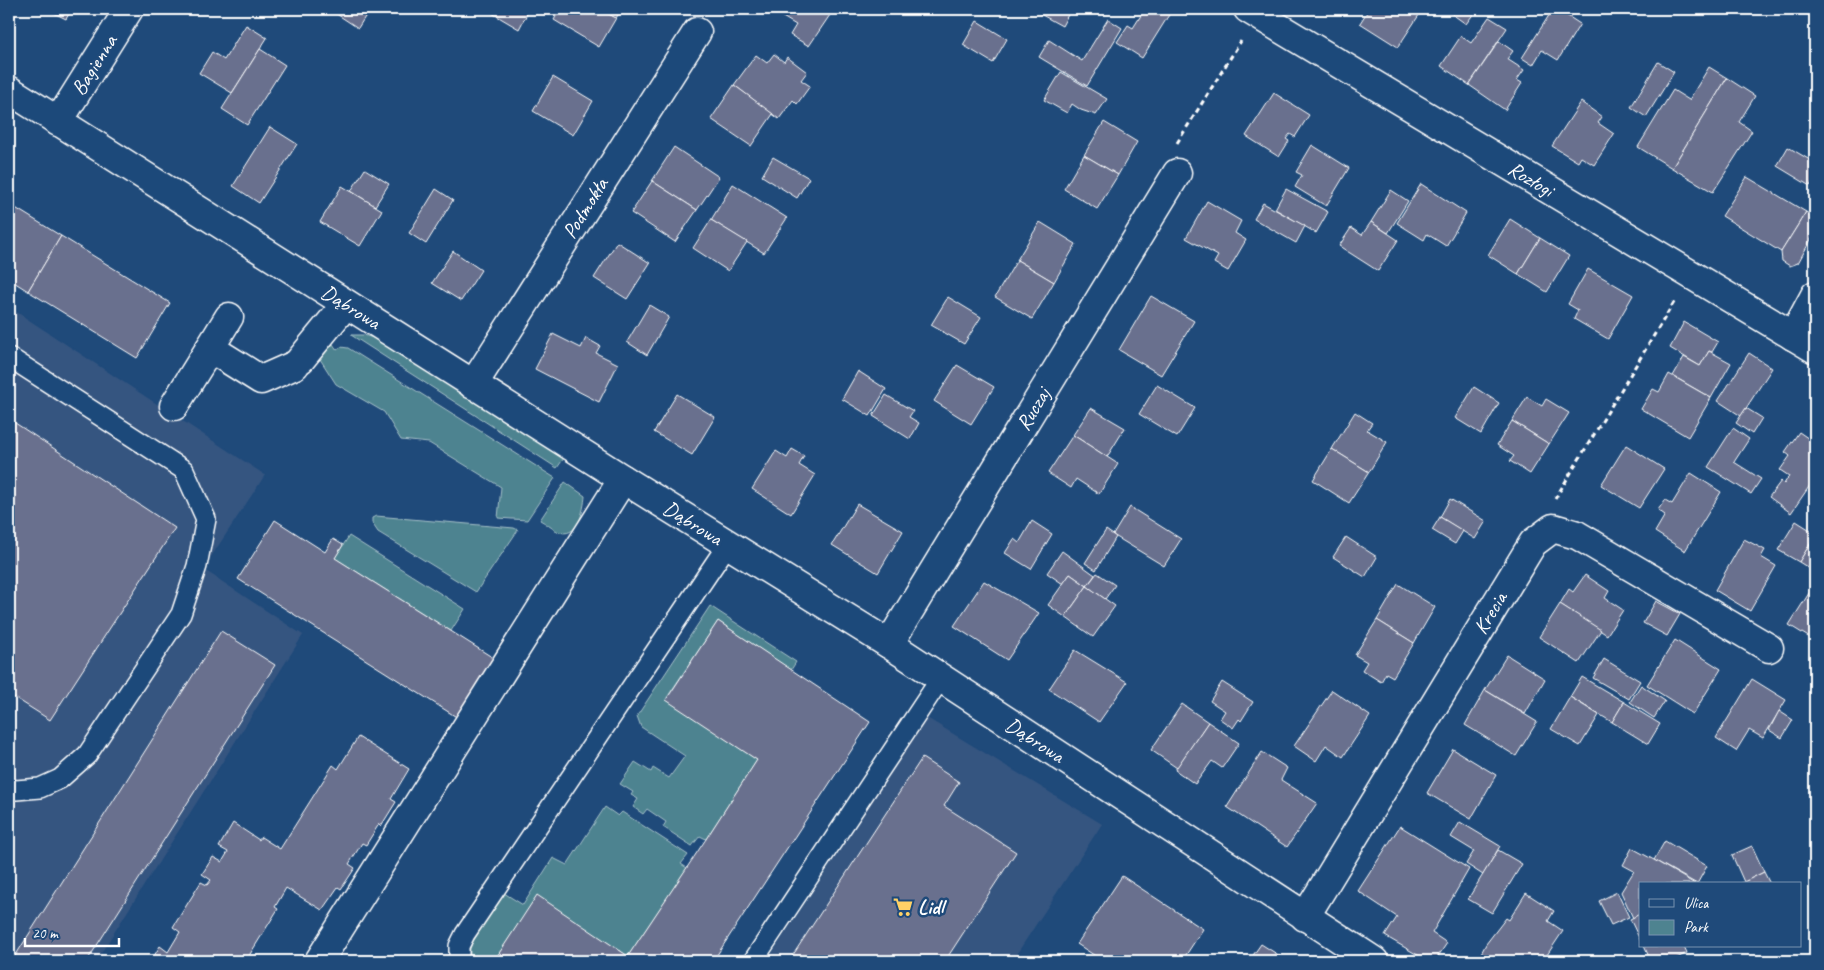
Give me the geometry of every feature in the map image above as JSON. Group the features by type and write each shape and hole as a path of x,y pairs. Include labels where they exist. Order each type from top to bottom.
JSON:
{"street":[{"name":"Bagienna","path":"58,122 129,9"},
{"name":"Rozłogi","path":"1253,12 1804,342"},
{"name":"Podmokła","path":"473,385 697,32"},
{"name":"Dąbrowa","path":"9,90 473,385 889,644 1374,961"},
{"name":"Ruczaj","path":"889,644 1177,174"},
{"path":"1804,342 1815,295"},
{"path":"210,348 261,380 298,362 346,304"},
{"path":"174,406 229,317"},
{"path":"320,961 623,479"},
{"path":"1553,528 1577,535 1769,648"},
{"name":"Krecia","path":"1305,917 1533,543 1553,528"}],"lane":[{"path":"9,357 184,470 206,519 197,566 181,614 87,755 60,778 40,788 9,789"},
{"path":"459,961 459,946 465,934 728,544"},
{"path":"753,961 941,678"}],"path":[{"path":"1177,174 1176,142 1253,12"},
{"path":"1553,528 1550,506 1691,275"}],"shaded area":[{"path":"9,307 265,475 203,569 303,635 96,961 9,961"},
{"path":"927,718 1102,824 1012,961 767,961"}],"green space":[{"path":"351,335 364,335 379,340 564,458 557,468"},
{"path":"333,344 337,350 341,347 348,348 555,478 527,520 498,518 501,487 429,443 401,440 384,412 336,384 320,359"},
{"path":"565,482 585,496 581,515 575,528 570,532 564,533 557,531 540,520"},
{"path":"376,516 514,528 518,530 476,592 378,532 372,523 372,518"},
{"path":"349,536 465,609 451,631 335,558"},
{"path":"710,606 796,662 791,670 718,621 666,699 757,760 706,839 700,836 692,846 663,827 666,822 647,809 643,814 633,807 638,799 631,795 633,792 620,784 635,762 651,772 653,768 669,778 685,756 641,727 637,716"},
{"path":"605,807 618,816 622,812 688,855 681,864 687,868 628,956 537,896 494,961 470,961 472,943 504,893 523,905 553,858 567,865"}],"building":[{"path":"46,9 72,9 66,19"},
{"path":"329,9 370,9 358,28"},
{"path":"485,9 522,9 528,12 519,29"},
{"path":"560,9 600,9 616,18 599,47 554,20"},
{"path":"600,9 622,9 616,18"},
{"path":"785,9 834,9 809,46 790,35 796,25 781,16"},
{"path":"1031,9 1071,9 1062,26"},
{"path":"1145,9 1172,10 1142,58 1117,42 1128,25 1133,28"},
{"path":"1369,9 1423,9 1398,47 1360,23"},
{"path":"1445,9 1477,9 1466,24"},
{"path":"1553,9 1557,9 1580,24 1558,60 1542,50 1533,65 1522,58"},
{"path":"1489,17 1507,28 1469,85 1441,66 1461,36 1471,43"},
{"path":"1108,19 1122,28 1087,86 1039,57 1049,40 1082,61"},
{"path":"977,21 1007,39 993,63 963,45"},
{"path":"246,25 267,38 232,93 199,73 212,52 224,60"},
{"path":"1499,41 1513,51 1507,59 1524,70 1517,80 1522,83 1505,110 1469,85"},
{"path":"260,49 285,65 247,125 222,109"},
{"path":"774,54 784,62 787,57 807,72 801,80 810,86 797,104 793,100 779,119 734,85 756,55 767,63"},
{"path":"1658,62 1674,72 1646,117 1631,107"},
{"path":"1709,67 1727,78 1672,168 1638,147 1673,90 1689,100"},
{"path":"1061,72 1107,99 1096,115 1081,110 1072,104 1067,113 1044,100"},
{"path":"553,77 593,101 573,135 533,111"},
{"path":"1727,78 1755,96 1739,122 1752,131 1713,192 1672,168"},
{"path":"734,85 773,114 751,146 711,119"},
{"path":"1274,93 1309,115 1295,137 1290,134 1286,139 1289,141 1279,157 1246,136"},
{"path":"1581,102 1602,117 1598,123 1614,134 1594,165 1581,157 1578,162 1552,146"},
{"path":"1104,122 1137,142 1118,175 1084,155"},
{"path":"270,127 297,144 259,203 233,186"},
{"path":"1312,145 1349,168 1326,206 1295,187 1302,175 1296,172"},
{"path":"674,147 719,177 697,210 652,181"},
{"path":"1788,147 1815,163 1815,178 1810,186 1777,166"},
{"path":"1084,155 1118,175 1097,209 1064,189"},
{"path":"773,157 809,178 797,198 762,176"},
{"path":"365,169 389,184 375,206 351,191"},
{"path":"1747,177 1806,212 1781,252 1722,216"},
{"path":"652,181 697,210 675,242 631,213"},
{"path":"733,184 787,218 764,253 711,220"},
{"path":"1421,184 1466,213 1446,246 1427,234 1424,240 1397,223"},
{"path":"342,186 382,210 360,246 320,222"},
{"path":"436,189 453,200 426,244 409,233"},
{"path":"1286,189 1328,212 1316,233 1275,209"},
{"path":"1391,190 1408,201 1388,233 1371,222"},
{"path":"1207,201 1241,221 1235,233 1246,240 1228,271 1214,263 1218,256 1186,238"},
{"path":"1263,203 1305,226 1296,243 1254,219"},
{"path":"9,204 61,236 28,291 9,279"},
{"path":"1806,212 1815,218 1815,232 1798,263 1790,266 1782,261 1781,252"},
{"path":"1510,219 1540,238 1518,274 1488,255"},
{"path":"711,220 747,242 728,271 693,248"},
{"path":"1040,222 1076,244 1054,282 1017,260"},
{"path":"1371,222 1398,240 1378,271 1339,246 1351,228 1362,235"},
{"path":"61,236 170,303 137,358 28,291"},
{"path":"1540,238 1569,256 1547,292 1518,274"},
{"path":"617,242 650,263 627,299 594,278"},
{"path":"453,251 481,270 461,301 432,283"},
{"path":"1017,260 1054,282 1032,319 995,297"},
{"path":"1588,269 1633,295 1608,339 1574,319 1578,310 1568,304"},
{"path":"1151,296 1194,321 1161,375 1119,350"},
{"path":"948,297 981,317 964,344 931,325"},
{"path":"649,305 669,317 647,355 627,342"},
{"path":"1684,322 1718,342 1712,352 1709,351 1700,366 1670,348"},
{"path":"553,334 581,348 586,338 600,346 596,353 618,364 599,402 535,369"},
{"path":"1709,351 1731,363 1711,398 1673,376 1684,357 1700,366"},
{"path":"1749,353 1772,368 1741,416 1718,401"},
{"path":"957,365 994,387 971,424 934,401"},
{"path":"858,371 886,389 870,416 842,399"},
{"path":"1669,374 1711,398 1688,437 1641,409 1653,389 1659,392"},
{"path":"1157,385 1195,408 1177,437 1139,414"},
{"path":"1474,387 1499,403 1481,434 1455,418"},
{"path":"677,394 715,417 692,455 654,432"},
{"path":"886,395 913,411 909,417 919,423 910,439 873,416"},
{"path":"1527,397 1542,406 1546,399 1569,413 1549,444 1512,421"},
{"path":"1091,408 1125,428 1107,457 1073,435"},
{"path":"1746,408 1762,418 1752,434 1736,423"},
{"path":"1355,412 1372,423 1367,430 1387,442 1369,472 1332,449"},
{"path":"9,419 175,528 50,720 9,694"},
{"path":"1512,421 1549,444 1530,474 1510,461 1514,456 1497,445"},
{"path":"1733,428 1749,439 1734,462 1761,479 1751,494 1708,467"},
{"path":"1799,432 1815,443 1815,478 1791,513 1769,497 1781,481 1784,484 1789,476 1780,470 1790,456 1785,452"},
{"path":"1073,435 1118,464 1099,494 1076,479 1071,488 1048,473"},
{"path":"1626,445 1664,469 1639,508 1601,485"},
{"path":"792,449 804,456 799,465 815,475 791,514 752,489 776,451 787,458"},
{"path":"1332,449 1369,472 1349,503 1313,480"},
{"path":"1691,473 1721,492 1685,551 1655,532 1665,515 1658,510 1665,500 1672,504"},
{"path":"1450,499 1486,521 1475,539 1440,517"},
{"path":"857,504 903,531 878,573 832,545"},
{"path":"1130,507 1181,539 1164,566 1113,535"},
{"path":"1440,517 1463,531 1455,544 1432,530"},
{"path":"275,520 325,552 333,539 343,545 335,558 495,659 458,718 238,579"},
{"path":"1032,521 1052,534 1031,569 1005,553 1014,539 1019,543"},
{"path":"1796,521 1815,533 1799,562 1778,550"},
{"path":"1106,530 1116,537 1096,570 1085,563"},
{"path":"1815,536 1815,572 1799,562"},
{"path":"1346,537 1377,557 1365,577 1333,557"},
{"path":"1744,539 1765,550 1761,557 1776,566 1750,611 1715,590"},
{"path":"1062,551 1095,575 1087,586 1070,574 1063,584 1047,573"},
{"path":"1097,573 1115,585 1105,599 1087,586"},
{"path":"1070,574 1087,586 1065,617 1048,605"},
{"path":"1585,575 1609,591 1605,598 1623,610 1607,635 1560,604 1569,589 1573,592"},
{"path":"984,581 1039,613 1007,660 954,626"},
{"path":"1398,584 1435,607 1414,643 1377,620"},
{"path":"1087,586 1115,606 1093,637 1065,617"},
{"path":"1811,590 1815,593 1815,641 1789,625"},
{"path":"1656,601 1680,614 1667,636 1643,623"},
{"path":"1560,604 1601,630 1579,663 1539,637"},
{"path":"1377,620 1414,643 1393,677 1386,673 1381,682 1362,670 1367,662 1355,655"},
{"path":"718,621 870,722 713,961 494,961 537,895 628,956 706,839 757,760 666,700"},
{"path":"221,631 275,665 87,961 12,961"},
{"path":"1675,640 1721,669 1693,714 1647,685"},
{"path":"1075,650 1127,682 1099,722 1049,689"},
{"path":"1507,655 1545,679 1525,714 1485,690"},
{"path":"1604,659 1640,681 1629,699 1593,678"},
{"path":"1582,677 1624,702 1612,722 1570,697"},
{"path":"1752,679 1786,700 1763,738 1749,730 1736,751 1716,738"},
{"path":"1222,682 1253,702 1241,721 1239,719 1233,728 1220,719 1225,711 1210,701"},
{"path":"1641,685 1665,701 1654,718 1630,702"},
{"path":"1332,690 1370,716 1343,757 1326,745 1316,761 1294,746"},
{"path":"1485,690 1537,722 1516,756 1465,725"},
{"path":"1570,697 1599,715 1580,746 1551,729"},
{"path":"1624,702 1660,724 1648,744 1612,722"},
{"path":"1182,704 1208,722 1177,768 1151,750"},
{"path":"1779,711 1793,720 1782,738 1769,730"},
{"path":"1208,722 1239,743 1222,768 1212,761 1195,784 1175,770"},
{"path":"358,737 409,769 391,799 396,802 366,845 362,843 349,864 355,868 341,889 338,887 322,910 286,888 275,907 278,909 247,959 250,961 151,961 160,946 168,952 180,932 173,927 201,882 207,885 211,880 202,874 213,857 222,862 228,852 219,847 233,823 259,840 261,837 280,849 333,765 338,769"},
{"path":"1453,749 1496,775 1471,819 1427,793"},
{"path":"1262,752 1287,768 1281,780 1317,803 1287,847 1227,807"},
{"name":"Lidl","path":"922,758 959,782 944,806 1016,852 945,961 789,961"},
{"path":"1460,822 1500,846 1483,875 1466,864 1474,851 1451,837"},
{"path":"1400,826 1469,869 1432,933 1447,943 1435,961 1428,961 1385,936 1397,917 1358,891"},
{"path":"1665,841 1707,866 1698,882 1693,882 1654,860"},
{"path":"1752,846 1764,872 1744,882 1732,855"},
{"path":"1632,848 1692,882 1639,882 1639,915 1633,918 1621,892 1634,871 1623,865"},
{"path":"1498,850 1522,864 1492,913 1468,899"},
{"path":"1764,872 1769,882 1744,882"},
{"path":"1122,876 1203,929 1182,961 1103,961 1077,944"},
{"path":"1617,892 1629,917 1611,925 1599,901"},
{"path":"1526,893 1554,911 1548,921 1563,931 1543,961 1477,961 1486,944 1506,918 1509,920"},
{"path":"1639,914 1639,938 1630,919"},
{"path":"1261,944 1288,961 1249,961"},
{"path":"1645,948 1685,948 1687,953 1671,961 1651,961"}],"place":[{"name":"Lidl","path":"903,907"}]}
